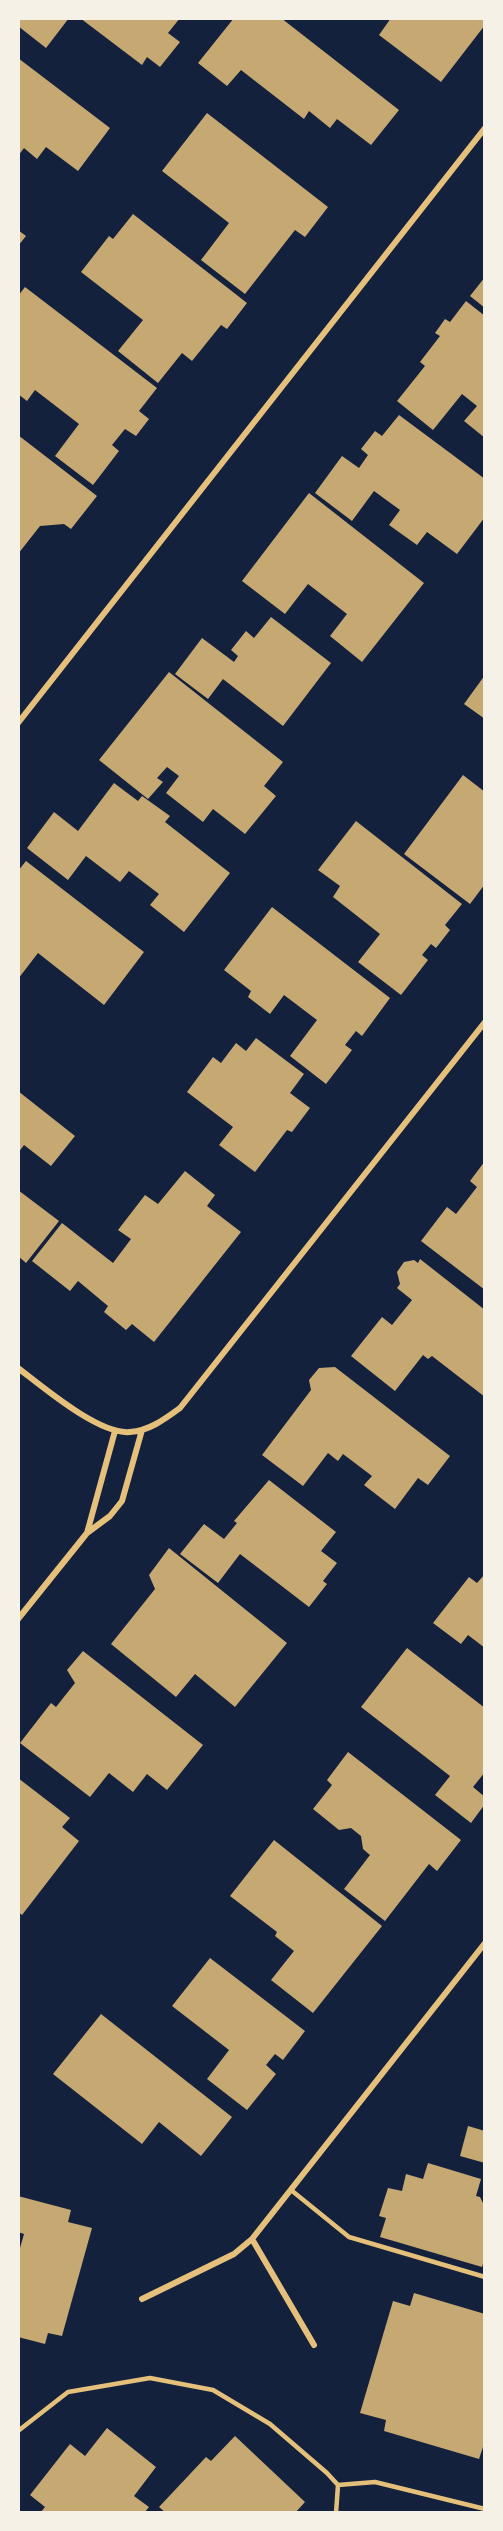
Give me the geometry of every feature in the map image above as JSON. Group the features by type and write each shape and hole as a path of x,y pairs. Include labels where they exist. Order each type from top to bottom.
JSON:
{"street":[{"path":"18,723 485,128"},
{"path":"18,1368 71,1408 115,1431 129,1433 164,1421 196,1390 485,1022"},
{"path":"18,1619 87,1533 110,1516 122,1501 142,1430"},
{"path":"87,1533 115,1431"},
{"path":"142,2298 234,2254 252,2239 485,1943"},
{"path":"252,2239 314,2345"}],"lane":[{"path":"291,2190 349,2237 485,2277"},
{"path":"18,2431 68,2392 150,2378 213,2390 270,2424 327,2473 338,2485 336,2513"},
{"path":"338,2485 375,2482 485,2509"}],"building":[{"path":"18,18 69,18 46,48 18,26"},
{"path":"80,18 180,18 168,33 180,42 160,67 147,57 142,65"},
{"path":"234,18 281,18 399,110 371,145 337,119 330,128 309,111 304,119 241,70 227,86 198,63"},
{"path":"391,18 485,18 485,25 441,82 379,35"},
{"path":"18,58 110,128 78,171 46,147 37,159 24,148 18,156"},
{"path":"207,113 328,207 305,237 295,230 245,294 201,260 229,223 162,171"},
{"path":"133,214 247,303 227,329 221,325 192,361 182,353 158,383 118,351 143,320 81,272 109,236 113,239"},
{"path":"18,230 26,236 18,246"},
{"path":"485,277 485,308 470,296"},
{"path":"25,287 157,388 139,411 149,419 136,436 125,429 112,445 119,451 93,485 55,456 79,424 35,390 27,401 18,394 18,296"},
{"path":"466,301 485,316 485,438 464,421 477,406 462,394 433,430 397,401 425,366 420,362 440,336 435,333 445,319 450,322"},
{"path":"399,415 485,479 485,517 457,554 427,532 417,545 389,525 400,510 374,491 352,521 315,493 342,456 359,468 368,455 361,449 375,431 382,436"},
{"path":"18,435 97,496 71,529 64,524 40,526 18,554"},
{"path":"309,493 424,583 362,662 330,636 347,614 308,584 285,614 242,581"},
{"path":"271,617 331,663 283,726 223,679 208,699 175,674 202,638 234,662 238,656 231,650 246,631 254,638"},
{"path":"169,672 283,762 264,786 276,796 245,834 213,809 203,822 166,793 179,776 167,767 157,778 163,782 148,799 99,760"},
{"path":"485,675 485,719 464,704"},
{"path":"463,775 485,792 485,884 470,904 404,854"},
{"path":"114,783 138,801 142,796 170,816 165,822 230,873 184,932 150,905 159,894 129,871 120,882 86,856 68,880 27,848 54,812 78,831"},
{"path":"356,821 462,904 445,925 450,930 436,948 431,944 422,955 428,960 401,995 358,962 380,934 333,897 340,886 318,870"},
{"path":"26,861 144,952 104,1005 38,953 18,979 18,871"},
{"path":"272,907 390,998 362,1036 356,1031 345,1045 352,1050 326,1084 290,1056 317,1020 284,995 270,1014 248,997 251,991 224,970"},
{"path":"256,1038 304,1074 290,1093 310,1108 292,1132 287,1130 255,1172 219,1145 233,1127 187,1092 213,1057 221,1063 236,1043 246,1051"},
{"path":"18,1091 75,1136 51,1166 24,1145 18,1153"},
{"path":"485,1161 485,1290 421,1241 447,1207 456,1214 477,1187 470,1181"},
{"path":"185,1171 215,1195 207,1206 241,1232 154,1342 132,1324 126,1330 104,1312 108,1306 78,1281 70,1291 32,1261 62,1223 113,1263 131,1239 118,1230 145,1195 158,1204"},
{"path":"18,1190 59,1221 26,1263 18,1256"},
{"path":"420,1259 485,1310 485,1397 432,1356 428,1359 423,1355 395,1391 351,1356 382,1317 392,1325 412,1300 397,1288 400,1284 397,1272 404,1262 414,1260 418,1263"},
{"path":"335,1367 450,1456 428,1485 418,1478 395,1509 364,1485 372,1476 343,1454 338,1461 328,1453 303,1486 262,1455 311,1390 309,1380 319,1368"},
{"path":"269,1480 336,1532 321,1551 337,1563 323,1581 327,1584 309,1607 240,1554 218,1583 180,1554 204,1524 224,1539 237,1523 234,1521"},
{"path":"169,1548 287,1643 235,1707 195,1674 176,1697 111,1644 155,1589 149,1575"},
{"path":"485,1574 485,1648 468,1635 461,1644 433,1623 469,1577 477,1583"},
{"path":"407,1648 485,1708 485,1772 473,1787 485,1797 485,1804 471,1823 435,1795 450,1776 361,1707"},
{"path":"83,1651 203,1745 167,1790 147,1774 133,1792 109,1773 90,1797 20,1743 51,1703 56,1707 75,1683 67,1670"},
{"path":"348,1752 461,1840 437,1871 429,1864 385,1921 344,1889 370,1855 363,1849 361,1836 351,1828 339,1830 313,1809 332,1785 327,1780"},
{"path":"18,1778 70,1818 62,1827 79,1841 22,1915 18,1912"},
{"path":"274,1840 382,1926 313,2013 271,1980 294,1951 275,1936 277,1932 230,1896"},
{"path":"210,1958 305,2031 283,2060 275,2054 266,2065 276,2074 247,2110 207,2079 229,2050 172,2006"},
{"path":"101,2014 232,2117 201,2156 159,2122 142,2144 53,2074"},
{"path":"468,2126 485,2131 485,2163 460,2156"},
{"path":"428,2163 481,2179 476,2196 480,2197 485,2207 485,2257 482,2267 380,2237 386,2218 379,2216 388,2188 402,2191 406,2174 423,2179"},
{"path":"18,2196 71,2210 68,2222 92,2228 62,2336 48,2333 45,2344 18,2337 18,2255 24,2234 18,2232"},
{"path":"414,2293 485,2314 485,2448 483,2447 479,2459 384,2431 386,2420 360,2413 393,2301 410,2306"},
{"path":"107,2428 156,2467 134,2496 149,2507 144,2513 40,2513 45,2507 30,2495 70,2444 85,2456"},
{"path":"235,2436 305,2502 295,2513 166,2513 159,2507 206,2457 211,2461"}]}
